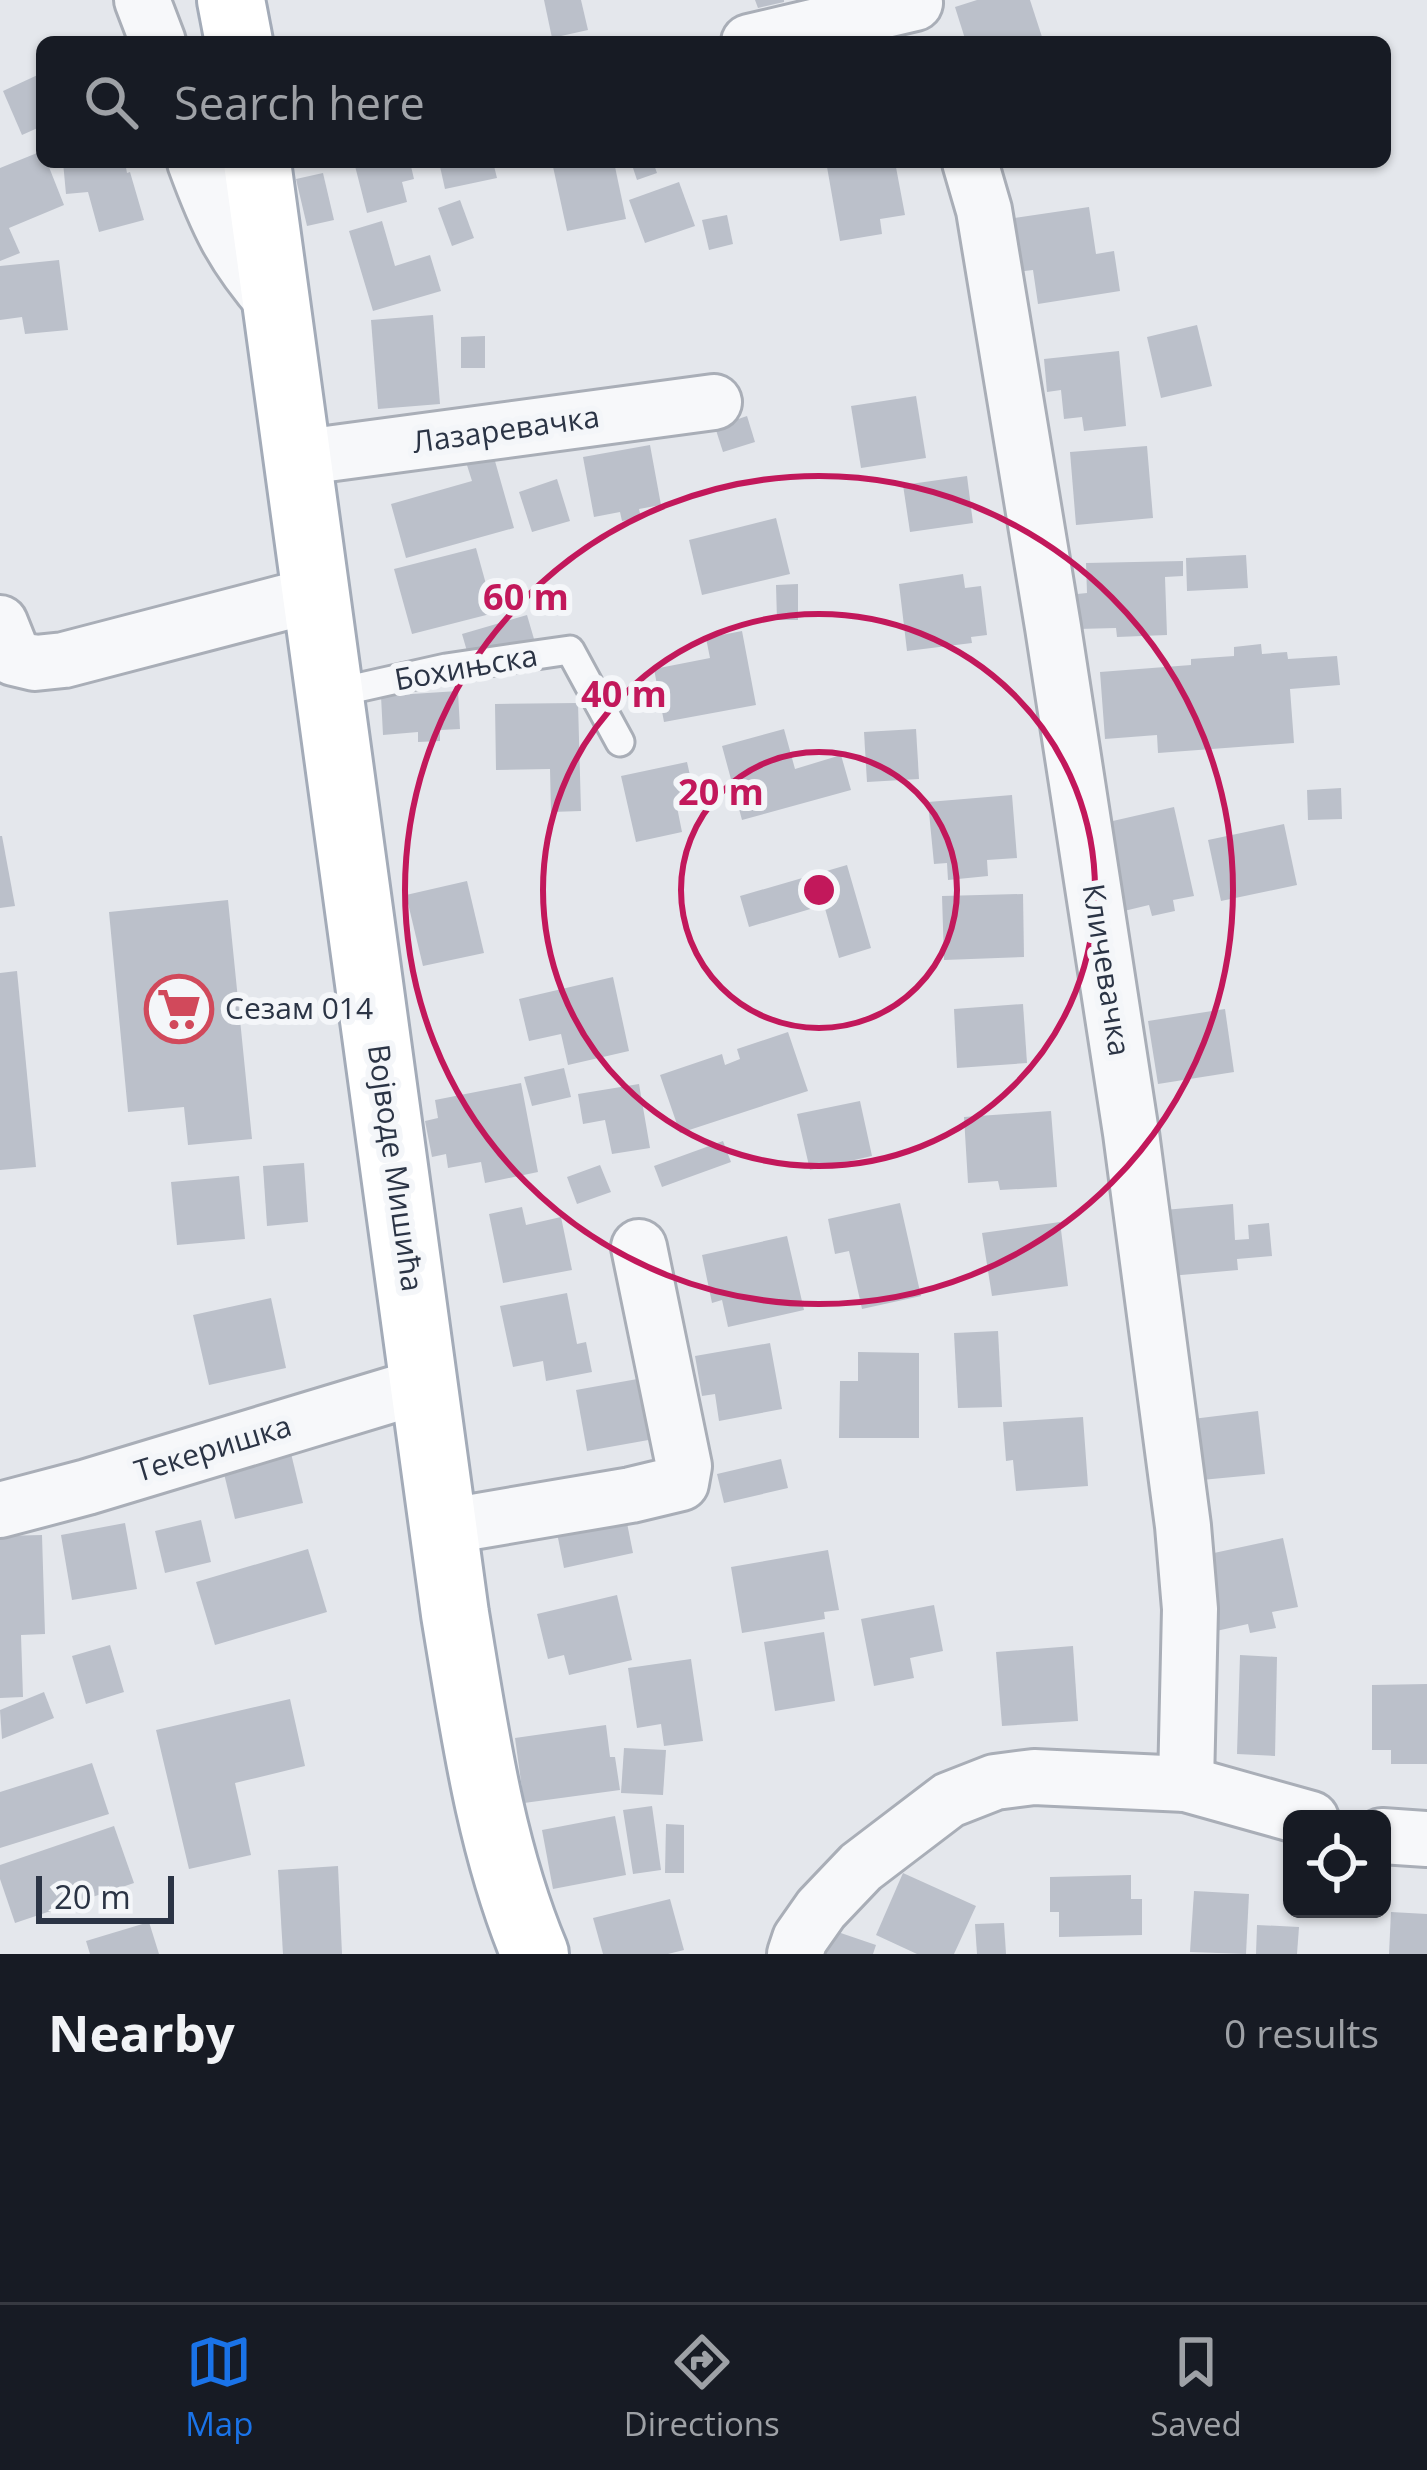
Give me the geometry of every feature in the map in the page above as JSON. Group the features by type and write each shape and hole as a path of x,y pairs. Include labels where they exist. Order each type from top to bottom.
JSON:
{"main road":[{"path":"231,0 238,36"},
{"name":"Војводе Мишића","path":"258,168 469,1698 496,1834 535,1954"}],"street":[{"path":"142,0 156,36"},
{"path":"787,36 919,15"},
{"path":"197,168 235,254 275,304"},
{"name":"Кличевачка","path":"972,168 984,210 1053,627 1150,1276 1189,1580 1186,1784"},
{"name":"Лазаревачка","path":"297,458 714,402"},
{"path":"0,623 14,658 35,663 64,660 317,594"},
{"path":"443,1527 681,1483 684,1466 639,1246"},
{"name":"Текеришка","path":"0,1510 424,1385"},
{"path":"795,1954 821,1910 861,1867 949,1800 995,1782 1034,1777 1186,1784 1283,1811"},
{"path":"1391,1837 1427,1839"}],"lane":[{"name":"Бохињска","path":"330,694 446,668 570,650 620,742"}],"building":[{"path":"544,0 581,0 588,30 552,36"},
{"path":"755,0 784,0 784,2 758,8"},
{"path":"977,0 1030,0 1042,36 964,36 955,7"},
{"path":"36,76 36,129 22,135 3,91"},
{"path":"36,153 36,168 49,168 64,205 9,228 20,253 0,261 0,168"},
{"path":"64,168 126,168 144,220 99,232 88,192 66,194"},
{"path":"356,168 411,168 414,179 402,182 407,202 367,213"},
{"path":"440,168 494,168 497,178 445,189"},
{"path":"553,168 615,168 626,219 567,231"},
{"path":"633,168 655,168 657,173 637,180"},
{"path":"827,168 896,168 905,215 880,219 882,234 840,241"},
{"path":"323,173 334,220 307,226 296,179"},
{"path":"679,182 695,226 645,243 629,200"},
{"path":"460,200 474,238 452,246 438,208"},
{"path":"1089,207 1096,254 1114,251 1120,291 1038,304 1033,270 1016,272 1008,219"},
{"path":"727,215 733,244 709,250 702,220"},
{"path":"382,221 395,266 430,255 441,291 373,311 349,231"},
{"path":"59,260 68,330 25,334 22,317 0,320 0,266"},
{"path":"433,315 440,404 378,409 371,320"},
{"path":"1197,325 1212,386 1161,398 1147,337"},
{"path":"485,336 485,368 461,368 461,337"},
{"path":"1119,351 1126,426 1084,431 1082,417 1064,419 1061,390 1047,392 1044,359"},
{"path":"916,396 926,458 861,468 851,406"},
{"path":"747,416 755,442 723,452 715,427"},
{"path":"650,445 661,505 639,509 641,518 622,521 620,512 594,517 583,457"},
{"path":"1147,446 1153,518 1076,525 1070,452"},
{"path":"493,454 514,528 406,558 391,504 472,481 466,462"},
{"path":"967,476 973,523 910,532 903,485"},
{"path":"557,479 570,521 532,532 519,492"},
{"path":"776,518 790,574 702,595 689,540"},
{"path":"476,548 494,613 412,634 394,569"},
{"path":"1246,555 1248,588 1187,591 1186,558"},
{"path":"1183,561 1183,576 1165,577 1167,635 1117,637 1116,628 1078,629 1077,594 1087,593 1086,563"},
{"path":"963,574 965,588 981,586 987,635 971,637 972,643 907,651 899,584"},
{"path":"798,584 798,620 777,620 776,585"},
{"path":"527,615 534,639 469,658 462,634"},
{"path":"742,631 756,705 664,722 654,669 710,658 706,638"},
{"path":"1261,644 1262,654 1287,652 1288,659 1337,656 1340,685 1290,689 1294,743 1158,753 1157,735 1105,739 1100,672 1191,665 1191,659 1234,656 1234,647"},
{"path":"458,691 460,729 440,730 440,741 418,742 418,732 383,735 381,696"},
{"path":"578,703 581,811 551,812 550,769 496,770 495,704"},
{"path":"784,729 795,769 841,755 851,790 742,820 722,746"},
{"path":"916,729 919,779 867,782 864,732"},
{"path":"687,762 696,802 677,807 682,832 636,842 621,776"},
{"path":"1341,788 1342,819 1308,820 1307,790"},
{"path":"1012,795 1017,858 987,860 988,876 948,880 947,863 934,864 928,802"},
{"path":"1174,807 1194,896 1173,900 1175,911 1152,916 1149,905 1124,911 1104,823"},
{"path":"1284,824 1297,885 1221,901 1208,840"},
{"path":"0,836 15,906 0,908"},
{"path":"847,865 871,948 839,958 824,905 749,927 740,896"},
{"path":"467,881 484,953 423,966 406,895"},
{"path":"1023,894 1024,957 944,960 942,896"},
{"name":"Сезам 014","path":"228,900 252,1139 188,1145 184,1107 128,1112 109,912"},
{"path":"17,971 36,1167 0,1170 0,973"},
{"path":"613,977 629,1051 568,1065 561,1034 529,1041 519,999"},
{"path":"1023,1004 1027,1063 957,1068 954,1009"},
{"path":"1225,1009 1234,1072 1158,1084 1148,1021"},
{"path":"788,1032 808,1091 680,1133 660,1075 722,1054 725,1065 740,1059 737,1049"},
{"path":"564,1068 571,1097 532,1106 524,1077"},
{"path":"521,1083 538,1172 485,1183 481,1162 448,1168 446,1154 432,1157 425,1121 438,1118 435,1100"},
{"path":"639,1084 650,1148 612,1154 605,1120 583,1124 578,1094"},
{"path":"860,1101 872,1156 810,1170 797,1114"},
{"path":"1051,1111 1057,1187 1000,1190 998,1181 968,1183 964,1117"},
{"path":"723,1141 731,1162 662,1187 654,1166"},
{"path":"304,1163 308,1222 267,1226 263,1166"},
{"path":"600,1165 611,1192 577,1204 567,1177"},
{"path":"239,1176 245,1239 177,1245 171,1182"},
{"path":"900,1203 921,1296 862,1309 849,1251 835,1254 828,1219"},
{"path":"1233,1204 1235,1240 1249,1239 1248,1225 1269,1223 1272,1256 1237,1259 1238,1270 1170,1276 1164,1210"},
{"path":"522,1207 526,1225 561,1217 572,1270 503,1283 489,1214"},
{"path":"1060,1222 1068,1286 992,1296 982,1233"},
{"path":"787,1236 804,1310 728,1327 722,1300 712,1303 702,1255"},
{"path":"567,1293 577,1344 586,1342 592,1372 546,1381 543,1361 513,1367 500,1306"},
{"path":"271,1298 286,1368 209,1385 193,1315"},
{"path":"998,1331 1002,1407 958,1408 954,1333"},
{"path":"770,1343 782,1409 719,1421 715,1394 702,1396 695,1356"},
{"path":"858,1352 919,1353 919,1438 839,1438 840,1381 858,1381"},
{"path":"643,1378 654,1439 587,1451 576,1390"},
{"path":"1258,1411 1265,1474 1191,1481 1184,1420"},
{"path":"1083,1417 1088,1486 1016,1491 1013,1460 1006,1461 1003,1422"},
{"path":"288,1441 303,1503 235,1519 220,1457"},
{"path":"781,1459 788,1488 724,1503 717,1474"},
{"path":"626,1518 633,1553 564,1568 557,1533"},
{"path":"201,1520 211,1562 165,1573 155,1531"},
{"path":"125,1523 137,1589 72,1600 61,1535"},
{"path":"42,1535 45,1634 21,1635 23,1697 0,1698 0,1536"},
{"path":"1283,1538 1298,1607 1272,1612 1276,1628 1250,1633 1248,1624 1216,1631 1200,1556"},
{"path":"308,1549 327,1612 215,1645 196,1582"},
{"path":"828,1550 839,1610 824,1612 825,1619 742,1633 731,1567"},
{"path":"617,1595 632,1660 569,1675 564,1655 548,1659 537,1614"},
{"path":"934,1605 943,1651 910,1658 914,1678 874,1686 861,1619"},
{"path":"824,1632 835,1701 775,1711 764,1642"},
{"path":"110,1645 124,1692 86,1704 72,1656"},
{"path":"1073,1646 1078,1721 1002,1726 996,1652"},
{"path":"1240,1655 1277,1657 1275,1756 1237,1754"},
{"path":"691,1659 703,1741 664,1746 661,1724 637,1728 628,1668"},
{"path":"1427,1684 1427,1764 1391,1764 1391,1750 1372,1750 1372,1685"},
{"path":"44,1692 54,1718 2,1739 0,1710"},
{"path":"290,1699 305,1766 235,1783 251,1855 189,1869 156,1730"},
{"path":"606,1725 620,1790 524,1803 515,1738"},
{"path":"624,1748 666,1750 663,1795 621,1793"},
{"path":"92,1763 109,1814 0,1848 0,1792"},
{"path":"652,1806 661,1870 633,1874 623,1810"},
{"path":"615,1816 626,1875 553,1889 542,1830"},
{"path":"666,1824 684,1825 684,1873 665,1873"},
{"path":"114,1826 134,1883 15,1923 0,1865"},
{"path":"338,1866 342,1954 283,1954 278,1870"},
{"path":"903,1873 976,1906 954,1954 917,1954 876,1935"},
{"path":"1131,1875 1131,1899 1142,1899 1142,1935 1059,1937 1059,1912 1050,1912 1050,1877"},
{"path":"1194,1891 1249,1894 1246,1954 1190,1952"},
{"path":"670,1899 684,1950 603,1954 593,1918"},
{"path":"1391,1912 1427,1914 1427,1954 1389,1954"},
{"path":"149,1922 159,1954 90,1954 86,1941"},
{"path":"1004,1923 1006,1954 977,1954 975,1924"},
{"path":"1257,1925 1299,1927 1297,1954 1256,1954"},
{"path":"829,1929 876,1945 873,1954 821,1954"}],"place":[{"name":"Сезам 014","path":"179,1009"}]}
